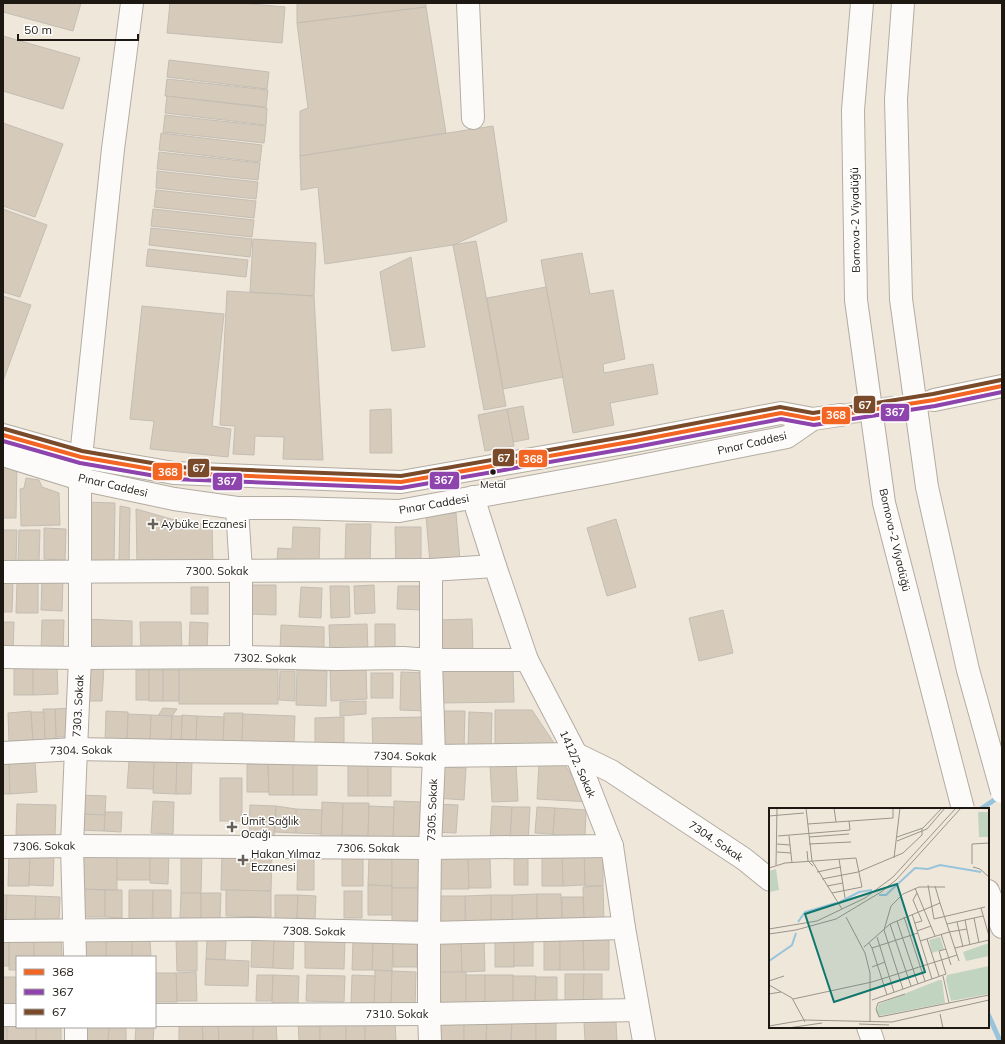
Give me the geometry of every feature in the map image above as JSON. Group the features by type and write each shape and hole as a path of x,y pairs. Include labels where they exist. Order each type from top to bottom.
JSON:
{"main road":[{"name":"7303. Sokak","path":"75,956 72,846 80,658 81,457 113,149 132,3"},
{"path":"468,3 472,118"},
{"name":"Bornova-2 Viyadüğü","path":"862,3 854,110 856,300 884,503 963,808"},
{"path":"903,3 896,99 901,299 926,487 968,670 1002,792"},
{"path":"934,400 1002,386"},
{"name":"Pınar Caddesi","path":"3,435 81,457 174,473 401,482 635,441 781,413 812,419 840,415"},
{"name":"Pınar Caddesi","path":"3,455 80,478 174,499 237,508 399,511 606,473 787,437 812,419"},
{"name":"1412/2. Sokak","path":"473,497 527,660 576,754 612,846 624,928 644,1041"},
{"path":"237,508 240,571 240,657"},
{"path":"431,570 495,566"},
{"name":"7300. Sokak","path":"3,572 431,570"},
{"name":"7305. Sokak","path":"430,1041 430,848 434,756 431,660 431,570"},
{"name":"7302. Sokak","path":"3,657 240,657 527,660"},
{"name":"7304. Sokak","path":"3,753 76,749 434,756 576,754 611,771 744,859 769,879"},
{"name":"7306. Sokak","path":"3,847 430,848 612,846"},
{"path":"989,894 1002,926"},
{"name":"7308. Sokak","path":"3,931 255,929 429,933 624,928"},
{"name":"7310. Sokak","path":"156,1014 429,1014 638,1010"},
{"path":"3,1015 16,1015"},
{"path":"76,1028 76,1041"},
{"path":"868,1028 873,1041"}],"building":[{"path":"3,3 81,3 73,31 3,12"},
{"path":"170,3 240,3 285,7 282,43 167,33"},
{"path":"297,3 426,3 426,7 297,23"},
{"path":"426,7 446,133 300,156 300,111 308,108 297,23"},
{"path":"3,36 80,58 63,109 3,91"},
{"path":"169,60 269,72 267,89 167,77"},
{"path":"167,79 268,90 266,107 165,96"},
{"path":"167,96 267,108 266,125 165,113"},
{"path":"165,115 266,126 264,143 163,132"},
{"path":"3,123 63,144 35,217 3,206"},
{"path":"493,126 507,221 453,245 325,264 318,187 301,190 300,156"},
{"path":"161,133 262,145 260,162 159,150"},
{"path":"159,152 260,163 258,180 157,169"},
{"path":"157,171 258,182 256,199 156,188"},
{"path":"156,190 256,201 254,218 154,207"},
{"path":"3,209 47,225 20,297 3,292"},
{"path":"153,209 254,220 252,237 151,226"},
{"path":"151,228 252,239 250,257 149,245"},
{"path":"253,239 316,243 314,296 250,292"},
{"path":"476,241 506,406 484,410 453,245"},
{"path":"148,249 248,260 246,277 146,266"},
{"path":"582,253 590,294 613,290 625,359 603,364 604,373 653,364 658,394 610,403 614,425 573,433 541,260"},
{"path":"411,257 425,347 392,351 380,272"},
{"path":"546,287 563,377 503,389 487,298"},
{"path":"227,291 314,296 323,460 283,459 284,437 255,436 254,455 233,454 235,426 220,425"},
{"path":"3,296 31,305 3,381"},
{"path":"142,306 224,314 212,426 231,429 228,457 150,449 154,421 130,419"},
{"path":"523,406 529,439 513,442 507,409"},
{"path":"391,409 392,453 370,453 370,410"},
{"path":"507,409 514,446 485,451 478,415"},
{"path":"3,462 17,462 16,518 3,518"},
{"path":"26,478 39,480 42,487 59,493 60,525 21,526 20,489 24,488"},
{"path":"85,502 115,503 114,566 85,567"},
{"path":"120,506 130,508 129,563 119,562"},
{"path":"136,509 189,524 212,524 213,566 137,564"},
{"path":"456,513 460,560 430,563 426,516"},
{"path":"616,519 636,587 607,596 587,528"},
{"path":"346,524 371,524 370,563 345,563"},
{"path":"293,527 320,528 319,564 277,562 278,548 292,549"},
{"path":"395,527 421,527 421,566 396,566"},
{"path":"44,528 66,529 65,560 44,559"},
{"path":"3,530 17,530 16,561 3,561"},
{"path":"19,530 40,530 39,562 18,561"},
{"path":"42,579 63,580 62,611 41,610"},
{"path":"3,581 13,581 12,612 3,612"},
{"path":"17,582 38,582 38,613 16,613"},
{"path":"252,585 276,585 276,615 251,614"},
{"path":"374,585 375,613 355,614 354,586"},
{"path":"330,586 349,586 350,617 331,618"},
{"path":"398,586 423,586 423,610 397,609"},
{"path":"191,587 208,587 208,614 191,614"},
{"path":"301,587 322,588 321,618 299,617"},
{"path":"723,610 733,653 699,661 689,618"},
{"path":"84,619 132,621 132,652 84,652"},
{"path":"472,619 473,653 438,653 438,620"},
{"path":"42,620 64,620 63,651 41,651"},
{"path":"3,622 14,622 13,653 3,653"},
{"path":"140,622 181,622 182,650 141,651"},
{"path":"190,622 208,623 207,651 189,650"},
{"path":"367,624 368,652 330,653 329,625"},
{"path":"375,624 395,624 395,651 375,652"},
{"path":"281,625 324,627 324,653 280,652"},
{"path":"83,665 104,666 102,701 82,701"},
{"path":"14,666 33,666 33,695 14,695"},
{"path":"33,667 57,667 58,694 33,695"},
{"path":"366,669 367,699 331,701 330,670"},
{"path":"136,670 149,670 149,700 136,700"},
{"path":"149,670 163,670 163,701 149,701"},
{"path":"163,670 179,670 179,701 163,701"},
{"path":"179,670 278,670 278,704 179,704"},
{"path":"297,670 327,671 326,706 296,705"},
{"path":"513,670 514,702 442,703 441,671"},
{"path":"280,671 295,671 295,701 279,700"},
{"path":"401,672 427,673 426,711 400,710"},
{"path":"371,673 393,673 393,698 371,698"},
{"path":"366,701 366,714 340,716 340,702"},
{"path":"72,708 72,737 56,737 55,709"},
{"path":"163,708 177,709 172,716 158,716"},
{"path":"43,709 55,709 56,739 45,740"},
{"path":"495,710 532,710 558,749 495,749"},
{"path":"31,711 33,740 9,741 8,713"},
{"path":"106,711 128,712 127,742 105,741"},
{"path":"439,711 465,711 464,749 439,749"},
{"path":"31,712 44,712 45,740 33,740"},
{"path":"469,712 492,713 491,750 468,750"},
{"path":"224,713 243,713 242,742 223,741"},
{"path":"128,714 151,715 150,743 127,742"},
{"path":"243,714 295,716 294,744 242,742"},
{"path":"151,715 172,716 171,744 150,743"},
{"path":"182,715 197,716 196,744 181,744"},
{"path":"172,716 182,716 181,744 171,744"},
{"path":"197,716 224,717 223,746 196,744"},
{"path":"344,717 344,743 315,744 315,718"},
{"path":"424,717 425,750 373,751 372,718"},
{"path":"3,758 9,758 10,794 3,794"},
{"path":"154,758 177,759 176,794 153,793"},
{"path":"177,758 192,759 191,794 176,794"},
{"path":"129,761 154,762 153,789 127,788"},
{"path":"35,762 37,792 10,794 9,764"},
{"path":"348,763 368,763 368,796 348,796"},
{"path":"516,763 518,801 492,802 490,765"},
{"path":"247,764 268,764 269,792 247,792"},
{"path":"268,764 293,764 293,795 269,795"},
{"path":"293,764 317,764 317,795 293,795"},
{"path":"368,764 391,764 391,796 368,796"},
{"path":"539,764 565,765 590,802 537,799"},
{"path":"438,767 466,768 464,800 436,798"},
{"path":"220,778 242,778 242,821 220,821"},
{"path":"79,795 106,796 105,815 78,814"},
{"path":"153,801 174,802 173,834 151,833"},
{"path":"394,801 422,802 420,838 393,837"},
{"path":"322,802 343,803 342,837 321,837"},
{"path":"343,803 369,803 368,836 342,835"},
{"path":"17,804 56,805 55,836 16,835"},
{"path":"436,804 458,805 456,833 434,832"},
{"path":"250,805 276,806 274,840 249,839"},
{"path":"276,806 296,809 296,833 275,832"},
{"path":"369,806 394,807 393,837 368,836"},
{"path":"492,806 512,807 510,843 490,842"},
{"path":"512,807 530,807 528,844 510,843"},
{"path":"537,807 555,808 553,834 535,833"},
{"path":"555,808 586,810 585,837 553,835"},
{"path":"296,809 322,810 321,834 296,833"},
{"path":"105,812 122,812 121,832 104,831"},
{"path":"78,814 105,815 104,831 77,830"},
{"path":"603,849 603,886 585,886 584,850"},
{"path":"82,850 117,850 117,890 81,889"},
{"path":"117,850 150,851 150,880 117,880"},
{"path":"542,850 562,850 563,886 542,886"},
{"path":"562,850 584,850 585,885 563,886"},
{"path":"150,851 169,851 168,884 150,883"},
{"path":"9,852 30,853 29,886 8,886"},
{"path":"181,852 202,852 201,893 181,893"},
{"path":"222,852 272,853 271,891 221,890"},
{"path":"30,853 54,854 53,886 29,885"},
{"path":"298,853 314,853 314,890 297,890"},
{"path":"439,854 468,854 469,889 440,889"},
{"path":"528,854 528,885 514,885 514,855"},
{"path":"342,855 363,855 363,886 342,886"},
{"path":"369,857 392,857 392,886 368,885"},
{"path":"392,857 420,857 420,888 392,888"},
{"path":"468,858 490,858 491,888 469,888"},
{"path":"368,885 392,886 392,915 368,915"},
{"path":"603,886 604,921 584,921 583,887"},
{"path":"392,888 420,888 420,921 392,921"},
{"path":"81,889 105,890 105,917 81,917"},
{"path":"105,890 122,890 122,918 105,917"},
{"path":"129,890 153,890 152,922 129,921"},
{"path":"153,890 171,890 171,920 153,919"},
{"path":"226,890 271,891 271,917 226,916"},
{"path":"344,891 362,891 362,918 344,918"},
{"path":"181,893 201,893 201,919 180,918"},
{"path":"201,893 221,893 220,920 201,919"},
{"path":"537,894 537,922 512,922 512,895"},
{"path":"537,894 561,894 562,920 537,921"},
{"path":"3,895 7,895 6,923 3,923"},
{"path":"7,895 36,896 35,922 6,921"},
{"path":"275,895 298,895 297,920 275,919"},
{"path":"298,895 316,896 315,919 297,918"},
{"path":"491,895 491,921 466,922 465,896"},
{"path":"491,895 512,895 512,920 491,921"},
{"path":"36,896 60,897 59,920 35,919"},
{"path":"439,896 465,896 465,925 439,925"},
{"path":"562,897 583,897 584,920 562,920"},
{"path":"3,934 9,934 9,966 3,966"},
{"path":"9,934 34,934 34,956 16,956 16,970 9,970"},
{"path":"61,937 62,956 34,956 34,938"},
{"path":"440,937 461,939 462,972 440,972"},
{"path":"544,937 560,937 560,970 544,970"},
{"path":"560,937 583,937 584,970 560,970"},
{"path":"583,937 609,937 609,970 584,970"},
{"path":"132,938 132,956 106,956 106,939"},
{"path":"252,938 274,939 273,968 251,967"},
{"path":"373,938 393,938 392,971 372,970"},
{"path":"393,938 417,939 417,967 393,967"},
{"path":"484,938 485,971 462,972 461,939"},
{"path":"83,939 106,939 106,956 83,956"},
{"path":"132,939 150,939 151,956 132,956"},
{"path":"176,939 197,939 197,971 177,971"},
{"path":"274,939 294,939 293,969 273,968"},
{"path":"305,939 345,939 344,969 305,968"},
{"path":"495,939 514,939 514,967 495,967"},
{"path":"514,939 533,939 533,966 514,966"},
{"path":"207,940 226,941 225,960 206,959"},
{"path":"353,940 373,940 372,970 352,970"},
{"path":"206,959 249,961 248,986 205,985"},
{"path":"375,970 392,971 391,1007 374,1005"},
{"path":"392,971 416,972 415,1008 391,1007"},
{"path":"196,972 197,1001 177,1001 176,973"},
{"path":"440,972 466,972 466,1006 441,1006"},
{"path":"156,973 176,973 177,1002 156,1002"},
{"path":"565,974 584,974 584,1003 565,1003"},
{"path":"584,974 602,974 602,1004 583,1004"},
{"path":"257,975 273,975 272,1001 256,1001"},
{"path":"273,975 299,976 298,1004 272,1003"},
{"path":"307,975 345,976 344,1002 306,1001"},
{"path":"352,975 375,976 374,1005 351,1004"},
{"path":"466,975 485,975 485,1006 466,1006"},
{"path":"485,975 513,975 513,1002 485,1002"},
{"path":"513,976 536,976 535,1002 513,1002"},
{"path":"3,977 16,977 16,1008 3,1008"},
{"path":"536,977 557,977 557,1002 535,1002"},
{"path":"320,1018 320,1041 299,1041 298,1019"},
{"path":"395,1018 396,1041 365,1041 365,1019"},
{"path":"346,1019 346,1041 320,1041 320,1020"},
{"path":"346,1019 365,1019 365,1041 346,1041"},
{"path":"276,1020 277,1041 253,1041 253,1021"},
{"path":"437,1020 464,1021 464,1041 437,1041"},
{"path":"218,1021 219,1041 203,1041 202,1022"},
{"path":"218,1021 253,1021 253,1041 219,1041"},
{"path":"464,1021 487,1021 486,1041 464,1041"},
{"path":"487,1021 512,1021 511,1041 486,1041"},
{"path":"512,1021 536,1022 536,1041 511,1041"},
{"path":"3,1022 7,1022 7,1041 3,1041"},
{"path":"7,1022 16,1022 16,1028 36,1028 36,1041 7,1041"},
{"path":"202,1022 203,1041 179,1041 179,1023"},
{"path":"536,1022 556,1022 556,1041 536,1041"},
{"path":"584,1022 616,1022 617,1041 585,1041"},
{"path":"36,1028 61,1028 61,1041 36,1041"},
{"path":"84,1028 109,1028 108,1041 84,1041"},
{"path":"109,1028 126,1028 126,1041 108,1041"},
{"path":"136,1028 154,1028 153,1041 135,1041"}],"waterway":[{"path":"982,808 1000,796"},
{"path":"989,1016 1000,1041"}],"tunnel":[{"path":"840,415 934,400"}],"transit line":[{"name":"67","path":"5,429 82,451 175,467 401,476 634,435 780,407 813,413 933,394 1001,380"},
{"name":"368","path":"3,435 81,457 174,473 401,482 635,441 781,413 813,419 934,400 1002,386"},
{"name":"367","path":"3,441 80,463 173,479 401,488 636,447 781,419 814,425 935,406 1002,392"}],"place":[{"name":"Metal","path":"493,472"},
{"name":"Aybüke Eczanesi","path":"153,524"},
{"name":"Ümit Sağlık Ocağı","path":"232,827"},
{"name":"Hakan Yılmaz Eczanesi","path":"243,860"}]}
